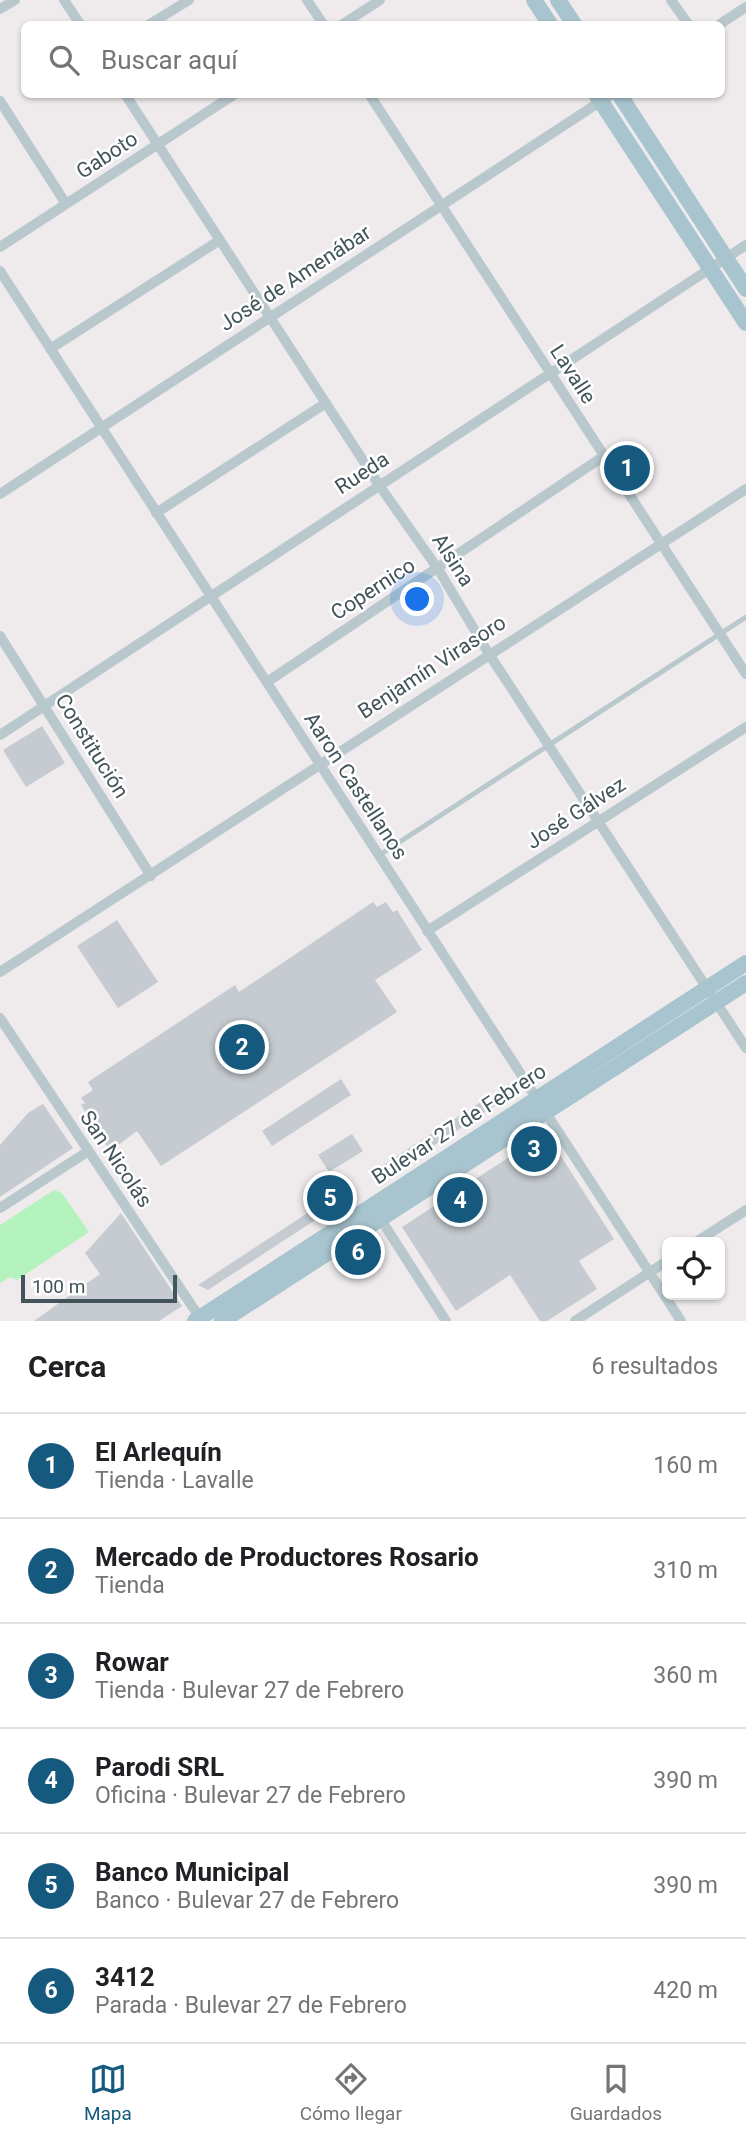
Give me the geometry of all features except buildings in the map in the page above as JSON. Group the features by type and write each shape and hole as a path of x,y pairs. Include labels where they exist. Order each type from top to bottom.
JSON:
{"main road":[{"path":"534,0 548,21"},
{"path":"558,0 572,21"},
{"path":"604,98 746,323"},
{"path":"622,98 746,289"},
{"name":"Bulevar 27 de Febrero","path":"222,1321 376,1213 540,1106 746,962"},
{"name":"Bulevar 27 de Febrero","path":"540,1106 746,983"},
{"name":"Bulevar 27 de Febrero","path":"199,1320 376,1213"}],"street":[{"path":"0,9 15,0"},
{"path":"64,0 78,21"},
{"path":"155,21 188,0"},
{"path":"307,0 321,21"},
{"path":"348,21 380,0"},
{"path":"671,0 686,21"},
{"path":"725,21 746,8"},
{"name":"Alsina","path":"128,98 379,485 438,569 489,654 746,1048"},
{"name":"Gaboto","path":"0,247 229,98"},
{"name":"Lavalle","path":"372,98 746,674"},
{"name":"José de Amenábar","path":"0,494 602,98"},
{"path":"0,101 66,204"},
{"path":"50,349 220,240"},
{"name":"Rueda","path":"0,734 746,246"},
{"name":"Aaron Castellanos","path":"0,271 681,1321"},
{"path":"156,513 326,403"},
{"name":"Copernico","path":"267,682 604,456"},
{"name":"Benjamín Virasoro","path":"0,971 151,876 318,764 746,489"},
{"name":"Constitución","path":"0,636 151,876"},
{"name":"José Gálvez","path":"426,931 746,727"},
{"name":"San Nicolás","path":"0,1018 199,1320"},
{"path":"0,1209 87,1152"},
{"path":"704,1237 746,1210"},
{"path":"376,1213 446,1321"},
{"path":"575,1321 662,1264"}],"lane":[{"path":"378,856 746,617"}],"green space":[{"path":"54,1190 62,1193 89,1232 17,1280 10,1277 0,1283 0,1225"}],"place":[{"name":"El Arlequín","path":"627,468"},
{"name":"Mercado de Productores Rosario","path":"242,1047"},
{"name":"Rowar","path":"534,1149"},
{"name":"Banco Municipal","path":"330,1198"},
{"name":"Parodi SRL","path":"460,1200"},
{"name":"3412","path":"358,1252"}]}
